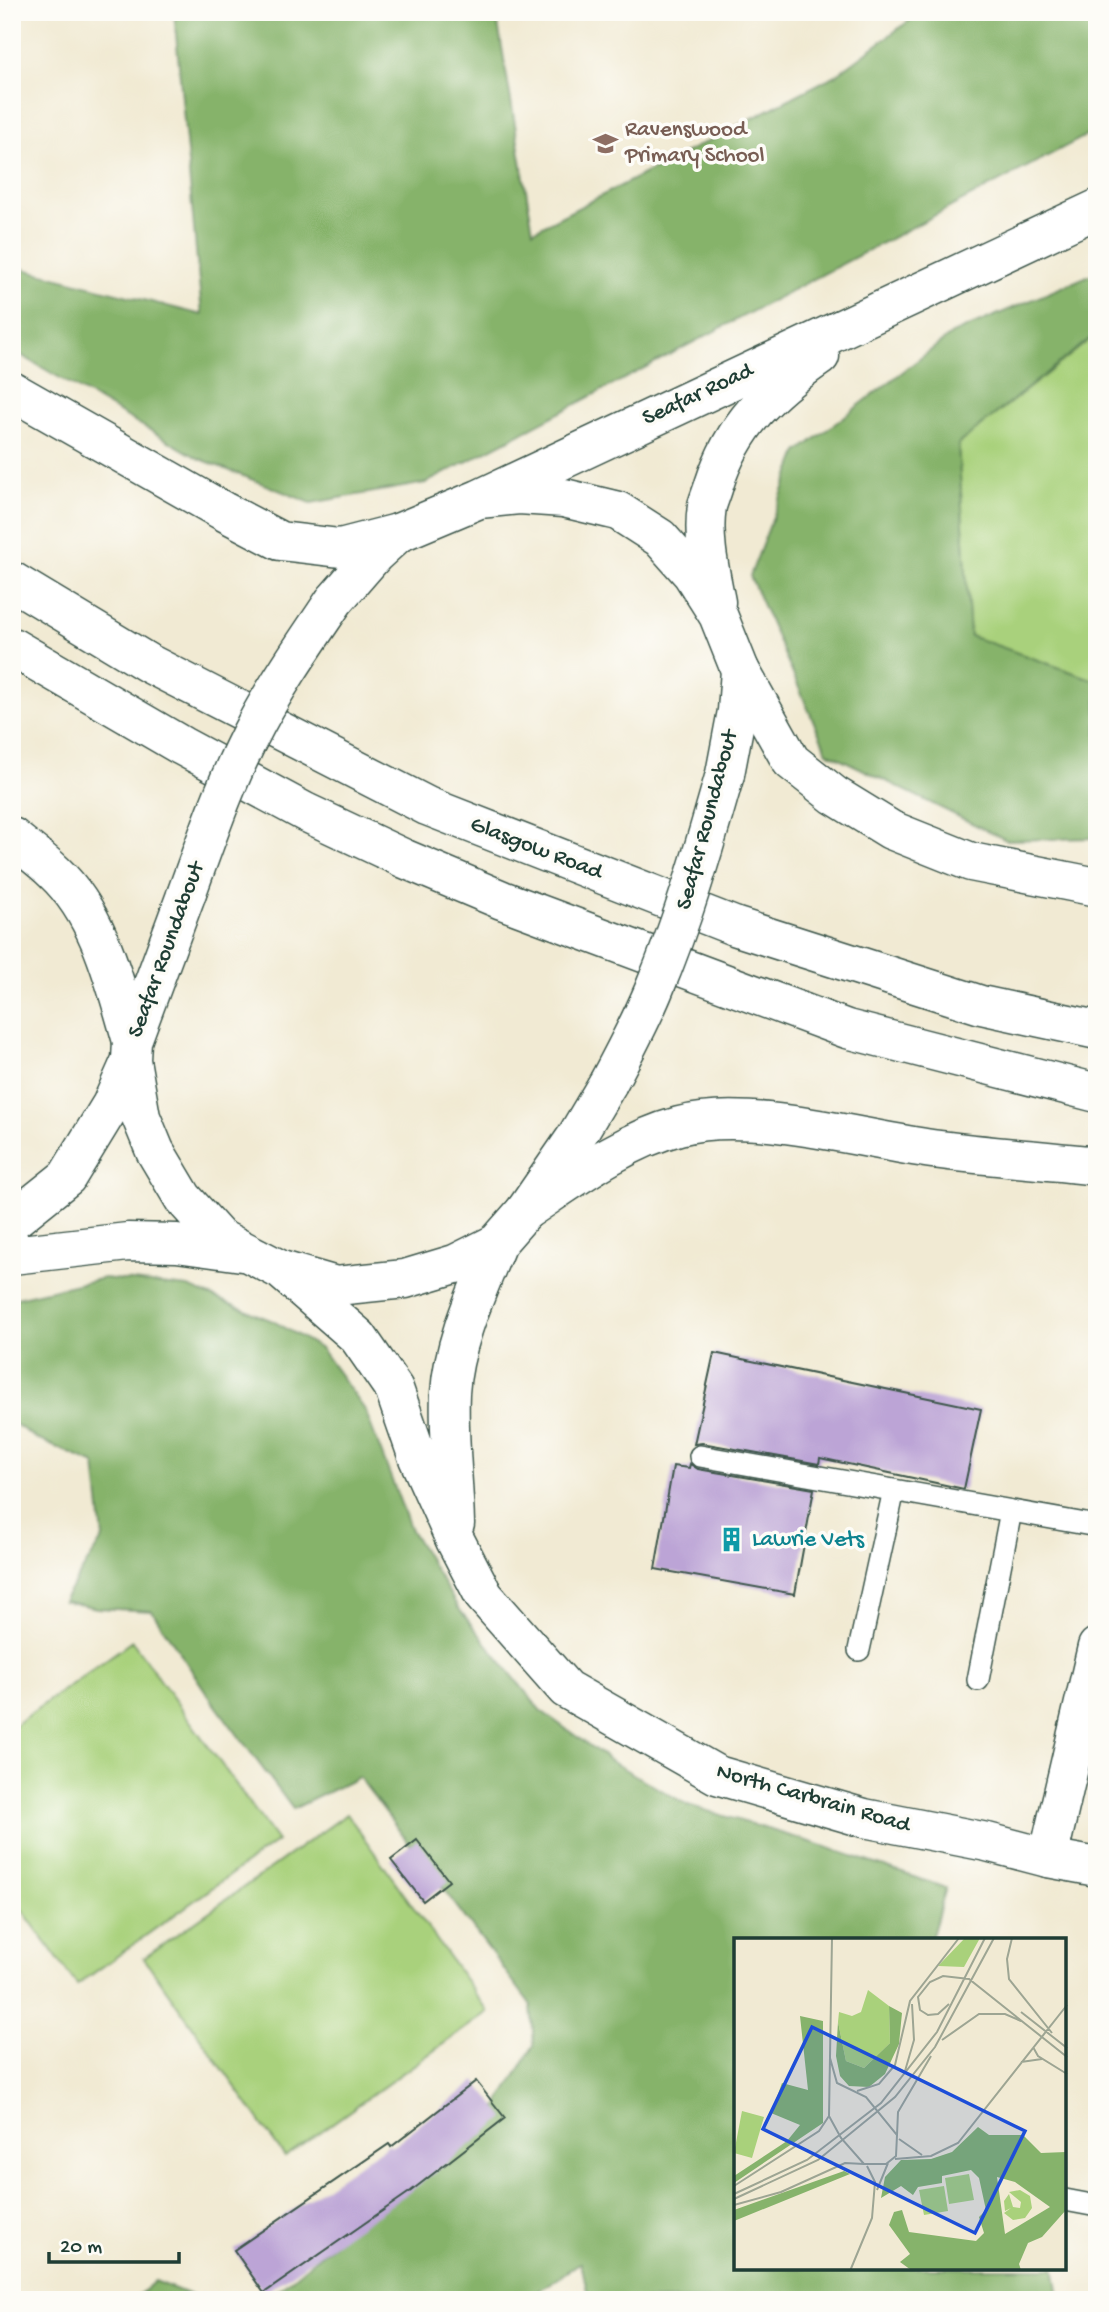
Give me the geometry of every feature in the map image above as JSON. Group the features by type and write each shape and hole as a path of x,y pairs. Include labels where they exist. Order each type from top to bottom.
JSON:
{"street":[{"name":"Seafar Road","path":"479,499 1097,209"},
{"name":"Seafar Road","path":"718,615 707,555 707,506 722,460 747,419 788,378 918,291"},
{"path":"12,391 280,541 340,548 398,533"},
{"name":"Seafar Roundabout","path":"542,496 564,498 618,511 660,538 692,574 718,615 740,670 737,711 705,845 680,924 653,993 608,1083 576,1137 525,1211 497,1243 455,1264 405,1279 336,1286 281,1270 219,1238 183,1198 155,1151 141,1117 132,1051 186,895 226,790 256,725 295,658 334,601 374,555 398,533 479,499 542,496"},
{"name":"Glasgow Road","path":"12,581 148,663 427,806 734,926 981,1005 1097,1030"},
{"path":"12,648 182,746 305,812 405,859 502,900 847,1029 1097,1093"},
{"path":"740,670 791,761 834,795 891,830 971,862 1097,887"},
{"path":"12,837 55,872 82,906 109,965 132,1051 111,1105 67,1177 12,1221"},
{"path":"981,1005 1097,1005"},
{"path":"525,1211 591,1167 642,1139 680,1125 726,1119 787,1125 932,1149 1097,1166"},
{"path":"12,1255 128,1242 177,1244 247,1253"},
{"name":"North Carbrain Road","path":"455,1540 450,1392 457,1355 497,1243"},
{"name":"North Carbrain Road","path":"281,1270 358,1337 394,1390 418,1458 484,1596 566,1689 717,1775 864,1818 1097,1867"},
{"path":"1048,1858 1097,1647"}],"lane":[{"path":"700,1456 1097,1526"},
{"path":"859,1650 894,1490"},
{"path":"978,1680 1012,1511"},
{"path":"1067,2200 1097,2206"}],"green space":[{"path":"174,12 496,12 533,231 836,75 921,12 1097,12 1097,130 426,483 311,503 198,458 12,350 12,266 202,315"},
{"path":"1097,272 1097,333 958,444 970,636 1097,681 1097,838 1006,840 827,752 750,576 798,452 952,334"},
{"path":"1097,334 1097,681 970,636 958,444"},
{"path":"104,1278 188,1287 273,1321 321,1349 365,1410 411,1530 459,1609 540,1710 612,1762 688,1805 817,1844 946,1888 931,1938 734,1938 734,2270 1054,2270 1060,2300 589,2300 581,2262 525,2300 266,2300 495,2110 534,2045 531,2005 359,1777 293,1809 208,1695 152,1611 97,1608 63,1601 103,1538 95,1464 37,1439 12,1422 12,1299"},
{"path":"132,1641 277,1841 77,1985 12,1896 12,1727"},
{"path":"347,1814 488,2012 285,2157 144,1958"},
{"path":"155,2281 203,2300 133,2300"}],"building":[{"path":"714,1353 981,1409 964,1489 820,1458 819,1464 702,1443 694,1444"},
{"name":"Lawrie Vets","path":"690,1464 698,1469 814,1489 795,1594 655,1569 673,1466 689,1468"},
{"path":"417,1840 449,1881 423,1901 391,1860"},
{"path":"476,2081 505,2118 411,2191 264,2293 234,2250 389,2144 391,2147"}],"place":[{"name":"Ravenswood Primary School","path":"605,143"},
{"name":"Lawrie Vets","path":"732,1540"}]}
